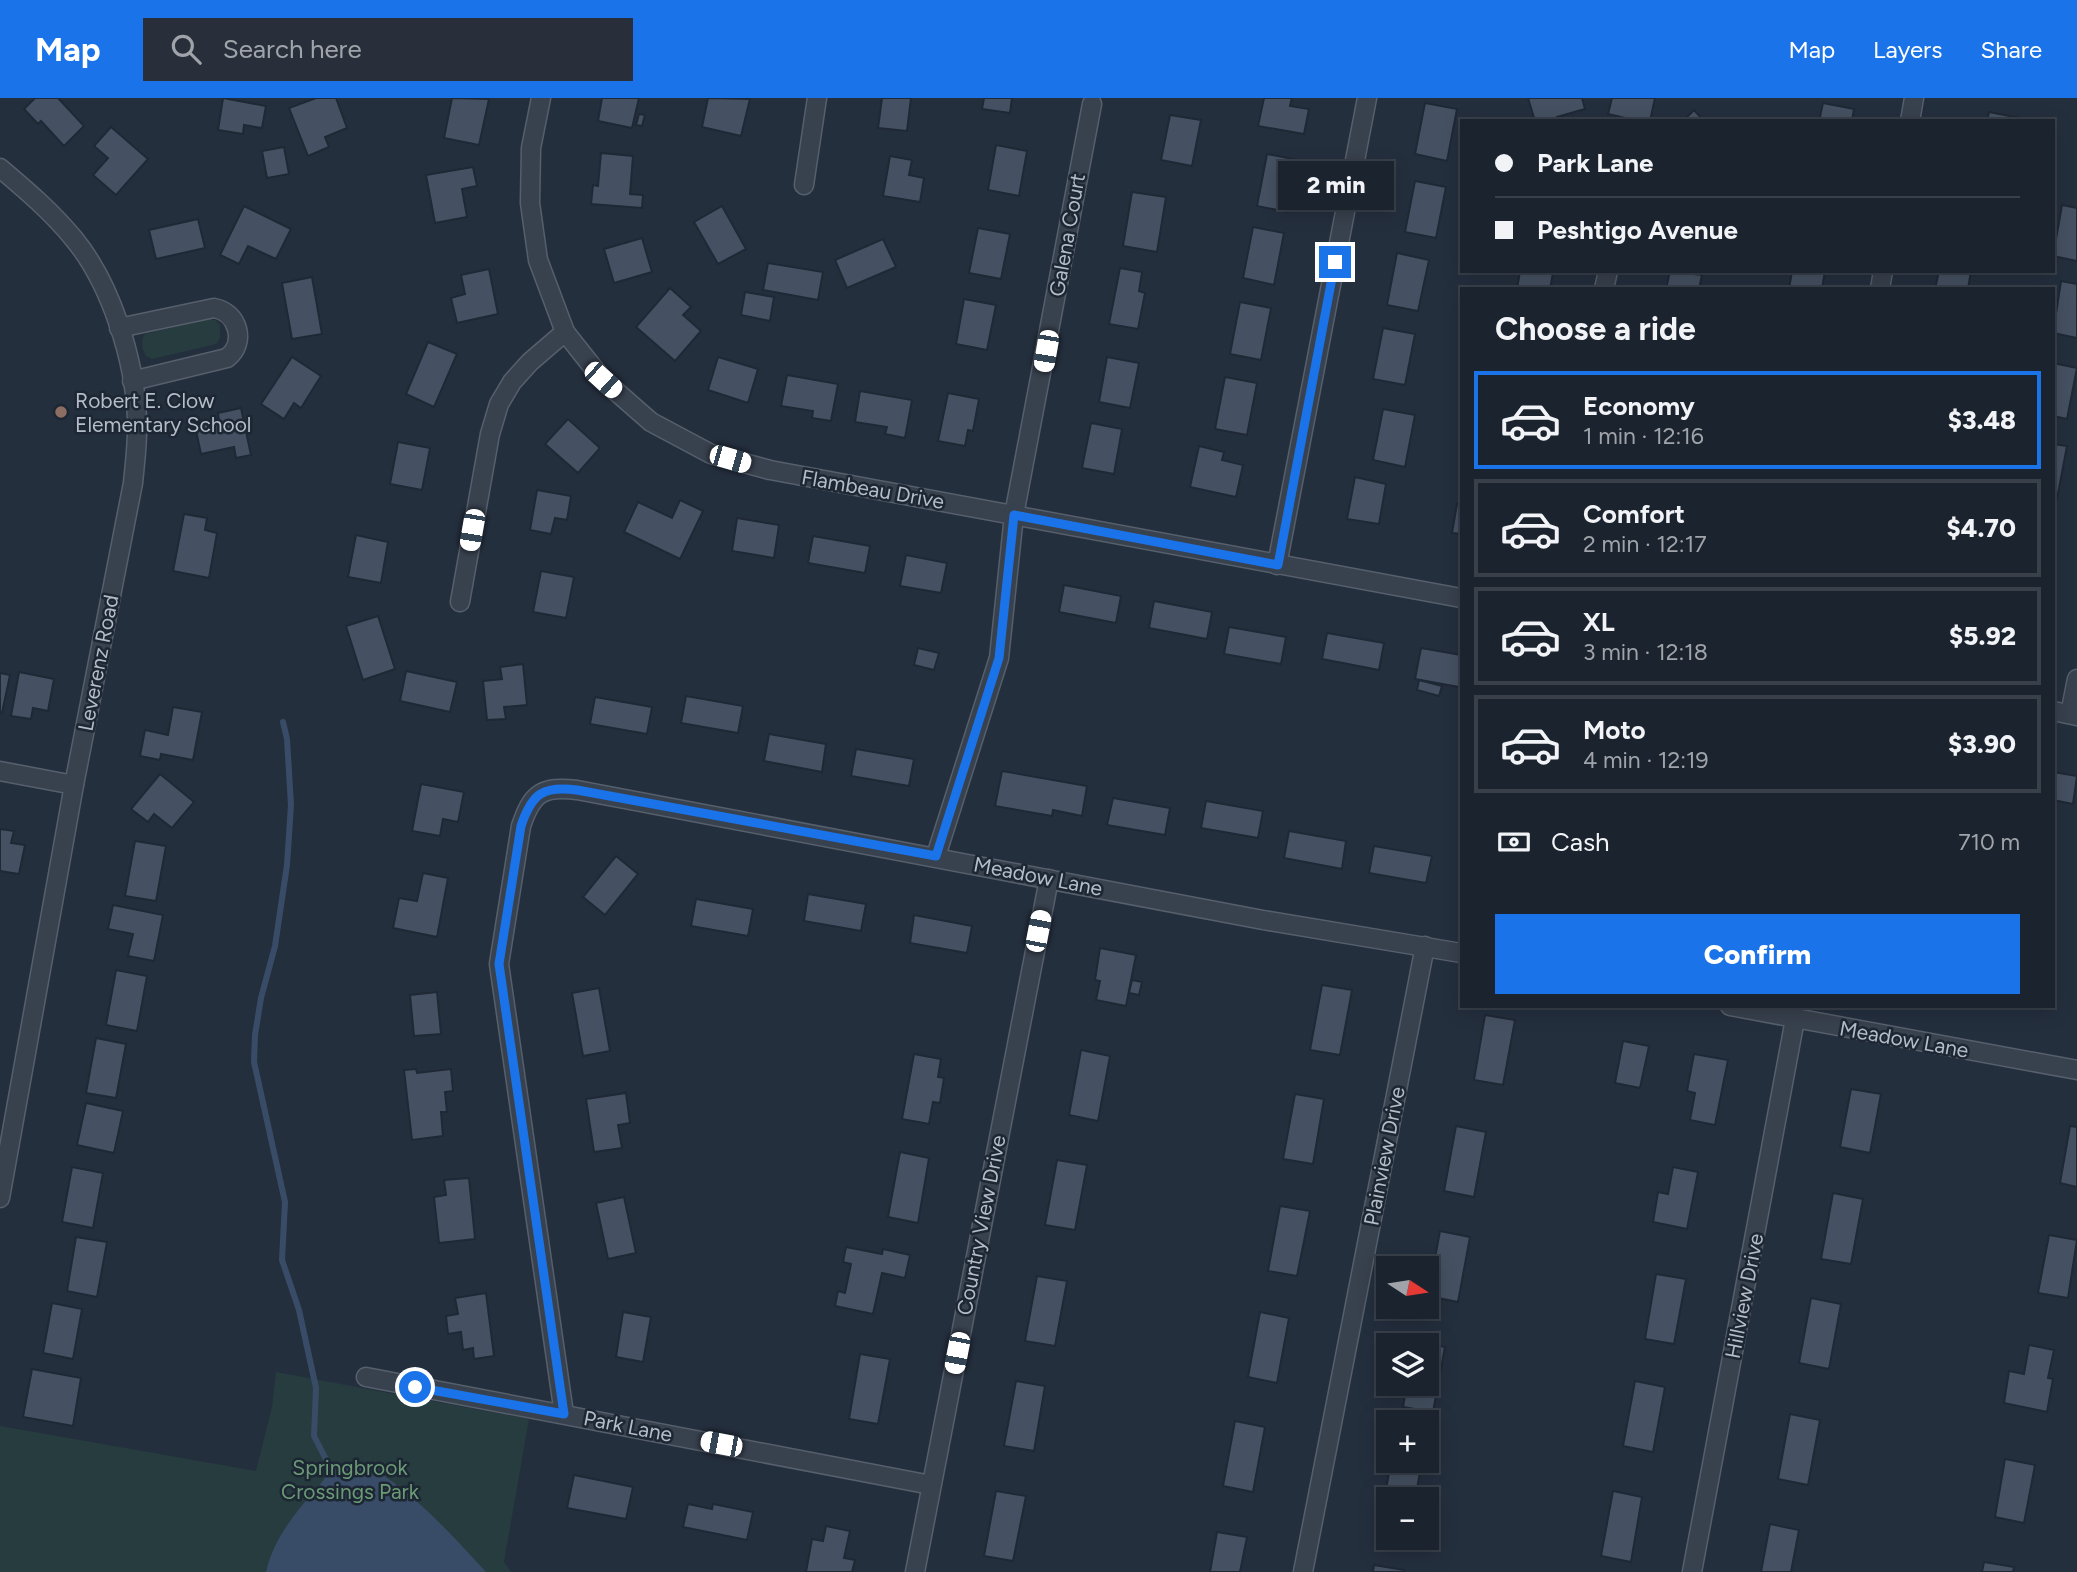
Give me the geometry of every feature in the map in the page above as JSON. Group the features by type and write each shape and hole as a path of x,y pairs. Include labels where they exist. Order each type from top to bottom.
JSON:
{"street":[{"name":"Flambeau Drive","path":"541,98 531,148 530,203 538,260 565,332 603,380 651,422 711,454 770,470 1460,598"},
{"path":"804,185 817,98"},
{"path":"1278,565 1367,98"},
{"path":"1910,119 1914,98"},
{"name":"Galena Court","path":"936,856 999,658 1014,515 1092,104"},
{"name":"Leverenz Road","path":"0,168 56,218 76,240 109,298 120,328 137,416 133,483 4,1155 0,1198"},
{"path":"120,328 214,308 231,315 237,324 237,345 233,354 227,358 132,381"},
{"path":"460,602 490,434 499,404 512,382 530,362 565,332"},
{"path":"2067,714 2077,679"},
{"path":"0,771 74,785"},
{"name":"Meadow Lane","path":"564,1414 499,964 521,826 534,797 558,788 577,790 1263,920 1460,953"},
{"name":"Country View Drive","path":"915,1572 1049,879"},
{"name":"Plainview Drive","path":"1303,1572 1425,946"},
{"name":"Meadow Lane","path":"1740,1008 2077,1070"},
{"name":"Hillview Drive","path":"1692,1572 1796,1019"},
{"name":"Park Lane","path":"366,1377 931,1485"}],"green space":[{"path":"209,319 220,325 220,338 216,344 152,359 143,351 142,339 145,334"},
{"name":"Springbrook Crossings Park","path":"276,1372 529,1419 504,1562 511,1572 0,1572 0,1426 256,1471 272,1407"}],"water":[{"path":"364,1464 413,1498 486,1572 266,1572 274,1548 286,1527 329,1473 343,1466"}],"building":[{"path":"35,98 58,98 84,126 64,146 41,121 38,124 24,109"},
{"path":"223,98 266,106 262,128 244,125 243,134 218,130"},
{"path":"316,98 336,98 347,128 325,137 329,147 308,156 289,108"},
{"path":"452,98 489,99 479,145 444,138"},
{"path":"602,98 639,98 632,128 598,121"},
{"path":"708,98 750,99 741,136 702,127"},
{"path":"882,98 911,98 907,131 878,128"},
{"path":"984,98 1012,98 1010,113 982,109"},
{"path":"1264,98 1292,98 1290,106 1309,109 1304,134 1258,126"},
{"path":"1528,98 1582,98 1585,109 1558,119 1534,119"},
{"path":"1612,98 1655,98 1650,119 1629,119 1608,114"},
{"path":"1425,103 1457,109 1447,161 1415,154"},
{"path":"1823,103 1854,109 1852,119 1819,119"},
{"path":"1694,110 1702,119 1685,119"},
{"path":"1989,112 2020,118 2020,119 1987,119"},
{"path":"639,114 645,115 642,126 636,125"},
{"path":"1170,115 1201,120 1192,166 1161,160"},
{"path":"111,127 148,159 116,195 93,175 108,158 94,146"},
{"path":"996,145 1027,151 1019,196 988,190"},
{"path":"284,147 289,174 267,178 262,151"},
{"path":"601,153 633,156 630,194 643,195 642,208 591,204 593,185 598,186"},
{"path":"1267,154 1298,160 1288,212 1257,206"},
{"path":"890,156 912,160 909,175 924,178 920,202 883,196"},
{"path":"473,167 477,186 462,189 467,217 435,223 426,175"},
{"path":"1415,181 1446,187 1436,238 1405,232"},
{"path":"1132,192 1166,197 1157,252 1123,246"},
{"path":"2062,205 2077,208 2077,261 2055,256"},
{"path":"244,206 291,229 276,259 248,246 239,264 220,255"},
{"path":"722,206 746,249 718,264 694,222"},
{"path":"198,219 205,248 156,259 149,230"},
{"path":"1253,227 1284,233 1274,285 1243,278"},
{"path":"978,228 1010,234 1001,279 969,273"},
{"path":"642,238 652,272 614,283 604,249"},
{"path":"883,239 896,267 847,288 835,260"},
{"path":"1397,253 1429,260 1418,311 1387,305"},
{"path":"768,263 823,272 818,300 763,290"},
{"path":"1120,268 1142,272 1139,291 1145,293 1138,329 1109,324"},
{"path":"489,269 498,314 457,323 451,298 465,294 461,275"},
{"path":"1520,273 1553,273 1550,287 1517,287"},
{"path":"1670,273 1702,275 1699,287 1666,287"},
{"path":"1792,273 1825,273 1822,287 1789,287"},
{"path":"1939,273 1971,273 1968,287 1935,287"},
{"path":"312,277 322,334 292,339 282,283"},
{"path":"2061,281 2077,284 2077,338 2055,333"},
{"path":"670,288 691,307 683,315 701,331 675,361 636,327"},
{"path":"745,292 774,297 770,321 741,315"},
{"path":"964,299 996,305 987,350 956,344"},
{"path":"1240,302 1271,308 1261,360 1230,354"},
{"path":"1383,328 1415,334 1405,385 1373,379"},
{"path":"428,342 457,354 434,407 406,394"},
{"path":"292,357 321,376 301,408 294,403 284,419 261,404"},
{"path":"718,357 758,369 748,403 708,390"},
{"path":"1107,357 1139,363 1130,408 1099,402"},
{"path":"2055,363 2077,368 2067,419 2055,416"},
{"path":"787,375 838,384 831,421 812,418 813,411 781,406"},
{"path":"1225,377 1257,383 1247,435 1215,429"},
{"path":"860,391 912,400 905,438 885,434 887,427 855,422"},
{"path":"948,393 979,399 973,431 968,430 965,446 938,441"},
{"path":"241,408 251,455 236,458 234,447 201,454 195,426 219,421 218,413"},
{"path":"1383,409 1415,415 1405,467 1373,460"},
{"path":"568,419 600,448 578,473 545,444"},
{"path":"1091,423 1122,429 1114,474 1082,468"},
{"path":"398,442 430,448 422,490 390,484"},
{"path":"2055,444 2067,446 2055,498"},
{"path":"1199,446 1224,452 1222,460 1243,465 1236,497 1190,487"},
{"path":"1355,477 1386,484 1379,524 1347,519"},
{"path":"537,490 571,496 567,520 555,518 551,534 530,530"},
{"path":"680,500 703,511 680,559 624,532 638,502 672,518"},
{"path":"1457,504 1460,504 1460,534 1452,533"},
{"path":"184,514 207,518 205,530 217,533 209,578 173,571"},
{"path":"737,518 779,525 774,558 732,551"},
{"path":"356,535 388,542 381,583 348,577"},
{"path":"813,536 870,546 865,573 808,563"},
{"path":"906,555 947,563 941,593 900,586"},
{"path":"541,571 574,577 566,618 533,612"},
{"path":"1064,585 1121,596 1116,623 1059,612"},
{"path":"1154,601 1212,612 1207,639 1149,628"},
{"path":"378,616 395,669 363,680 346,626"},
{"path":"1229,627 1286,637 1281,664 1224,654"},
{"path":"1327,633 1384,643 1379,670 1322,659"},
{"path":"918,648 939,653 934,670 914,665"},
{"path":"1421,648 1460,655 1459,687 1415,679"},
{"path":"523,664 527,705 504,707 506,719 487,720 483,681 502,679 500,667"},
{"path":"406,671 457,682 450,712 400,701"},
{"path":"19,672 54,679 48,711 33,708 31,719 11,716"},
{"path":"0,673 10,675 2,713 0,712"},
{"path":"1419,680 1442,686 1439,696 1417,690"},
{"path":"686,696 743,706 738,733 681,723"},
{"path":"595,697 652,707 647,734 590,724"},
{"path":"173,707 202,712 193,760 161,754 160,760 140,756 145,730 168,735"},
{"path":"769,734 826,744 822,772 764,761"},
{"path":"856,749 914,759 909,786 851,776"},
{"path":"1002,771 1087,786 1082,816 1053,810 1052,816 995,806"},
{"path":"2055,772 2077,776 2073,804 2055,800"},
{"path":"160,774 194,802 172,828 154,814 148,822 131,809"},
{"path":"421,784 464,792 458,822 443,819 440,836 412,831"},
{"path":"1113,798 1170,808 1165,835 1107,825"},
{"path":"1206,801 1263,811 1258,838 1201,828"},
{"path":"0,829 14,831 11,843 25,845 19,874 0,871"},
{"path":"1289,831 1346,841 1342,869 1284,858"},
{"path":"135,841 166,846 156,901 125,896"},
{"path":"1374,846 1432,856 1426,883 1369,873"},
{"path":"616,856 638,874 605,915 583,897"},
{"path":"423,873 448,878 437,937 393,928 399,898 417,901"},
{"path":"808,894 866,904 861,931 804,921"},
{"path":"696,899 753,909 748,936 691,926"},
{"path":"113,905 163,915 154,961 128,956 133,934 108,929"},
{"path":"914,915 972,926 967,953 910,943"},
{"path":"1100,948 1136,955 1126,1006 1096,1000 1100,981 1095,980"},
{"path":"116,970 147,976 137,1031 106,1025"},
{"path":"1132,980 1142,982 1139,995 1129,993"},
{"path":"1322,985 1352,990 1340,1055 1310,1050"},
{"path":"599,988 610,1051 583,1056 572,993"},
{"path":"437,992 441,1034 414,1036 410,995"},
{"path":"1485,1015 1515,1020 1503,1085 1474,1080"},
{"path":"96,1038 126,1044 116,1098 86,1093"},
{"path":"1623,1041 1649,1046 1640,1088 1615,1083"},
{"path":"1081,1050 1110,1056 1098,1121 1069,1115"},
{"path":"914,1054 941,1059 938,1077 944,1078 940,1103 933,1102 929,1124 902,1119"},
{"path":"1694,1054 1728,1060 1715,1125 1690,1120 1695,1093 1687,1091"},
{"path":"416,1069 417,1073 451,1069 453,1091 445,1092 447,1112 441,1112 443,1136 412,1140 404,1070"},
{"path":"1851,1089 1881,1094 1870,1153 1840,1147"},
{"path":"626,1093 630,1123 618,1125 622,1148 594,1152 586,1099"},
{"path":"1295,1094 1324,1099 1313,1164 1283,1159"},
{"path":"86,1103 123,1111 114,1153 77,1145"},
{"path":"1456,1126 1486,1132 1474,1197 1444,1191"},
{"path":"2070,1126 2077,1127 2077,1187 2060,1183"},
{"path":"900,1152 929,1158 918,1223 888,1217"},
{"path":"1057,1160 1087,1165 1075,1230 1045,1225"},
{"path":"72,1167 103,1173 93,1228 62,1222"},
{"path":"1673,1167 1698,1172 1687,1229 1653,1222 1658,1192 1668,1194"},
{"path":"469,1178 475,1239 439,1243 434,1197 446,1195 444,1180"},
{"path":"1833,1193 1863,1199 1851,1264 1821,1259"},
{"path":"624,1197 636,1253 608,1259 596,1203"},
{"path":"1280,1206 1310,1211 1297,1276 1268,1271"},
{"path":"1440,1231 1470,1237 1458,1302 1439,1298 1439,1256 1435,1256"},
{"path":"2049,1235 2077,1240 2068,1298 2038,1293"},
{"path":"76,1237 107,1242 97,1297 67,1291"},
{"path":"846,1247 882,1254 883,1249 910,1255 905,1278 882,1273 873,1314 835,1306 838,1291 845,1293 851,1264 843,1262"},
{"path":"1656,1274 1686,1279 1674,1344 1645,1339"},
{"path":"1037,1276 1067,1281 1055,1346 1025,1341"},
{"path":"486,1293 494,1356 474,1359 473,1348 463,1350 461,1332 448,1334 446,1316 458,1314 455,1298"},
{"path":"1811,1298 1841,1304 1829,1369 1799,1363"},
{"path":"52,1303 82,1309 73,1359 43,1353"},
{"path":"623,1312 651,1317 643,1362 616,1357"},
{"path":"1260,1312 1289,1318 1277,1383 1248,1377"},
{"path":"2029,1345 2054,1350 2048,1378 2053,1379 2047,1412 2004,1403 2009,1371 2024,1374"},
{"path":"1439,1346 1445,1347 1439,1380"},
{"path":"860,1354 890,1359 878,1424 849,1419"},
{"path":"32,1369 81,1378 73,1426 23,1417"},
{"path":"1016,1381 1045,1386 1034,1451 1004,1446"},
{"path":"1635,1381 1665,1387 1653,1452 1623,1446"},
{"path":"1405,1396 1436,1396 1433,1410 1403,1407"},
{"path":"1790,1414 1820,1420 1808,1485 1778,1479"},
{"path":"1235,1421 1265,1427 1253,1492 1223,1486"},
{"path":"2005,1459 2035,1465 2024,1523 1995,1517"},
{"path":"1389,1473 1420,1473 1417,1487 1386,1487"},
{"path":"574,1475 633,1487 626,1519 567,1508"},
{"path":"996,1491 1026,1496 1013,1561 984,1556"},
{"path":"1613,1491 1642,1497 1631,1562 1601,1556"},
{"path":"688,1504 712,1509 713,1504 753,1512 747,1540 683,1527"},
{"path":"1770,1524 1799,1530 1791,1572 1761,1572"},
{"path":"826,1526 850,1531 844,1558 855,1560 852,1572 806,1572 812,1539 823,1541"},
{"path":"1217,1532 1247,1537 1240,1572 1210,1572"},
{"path":"1984,1562 2014,1567 2013,1572 1982,1572"},
{"path":"1374,1565 1404,1570 1404,1572 1373,1572"}],"waterway":[{"path":"283,722 287,739 291,805 287,865 275,946 261,998 254,1062 285,1202 282,1260 299,1310 316,1388 314,1436 332,1471"}],"place":[{"name":"Robert E. Clow Elementary School","path":"61,412"}],"route":[{"path":"415,1387 564,1414 499,964 521,826 534,797 558,788 577,790 936,856 999,658 1014,515 1278,565 1335,262"}]}
